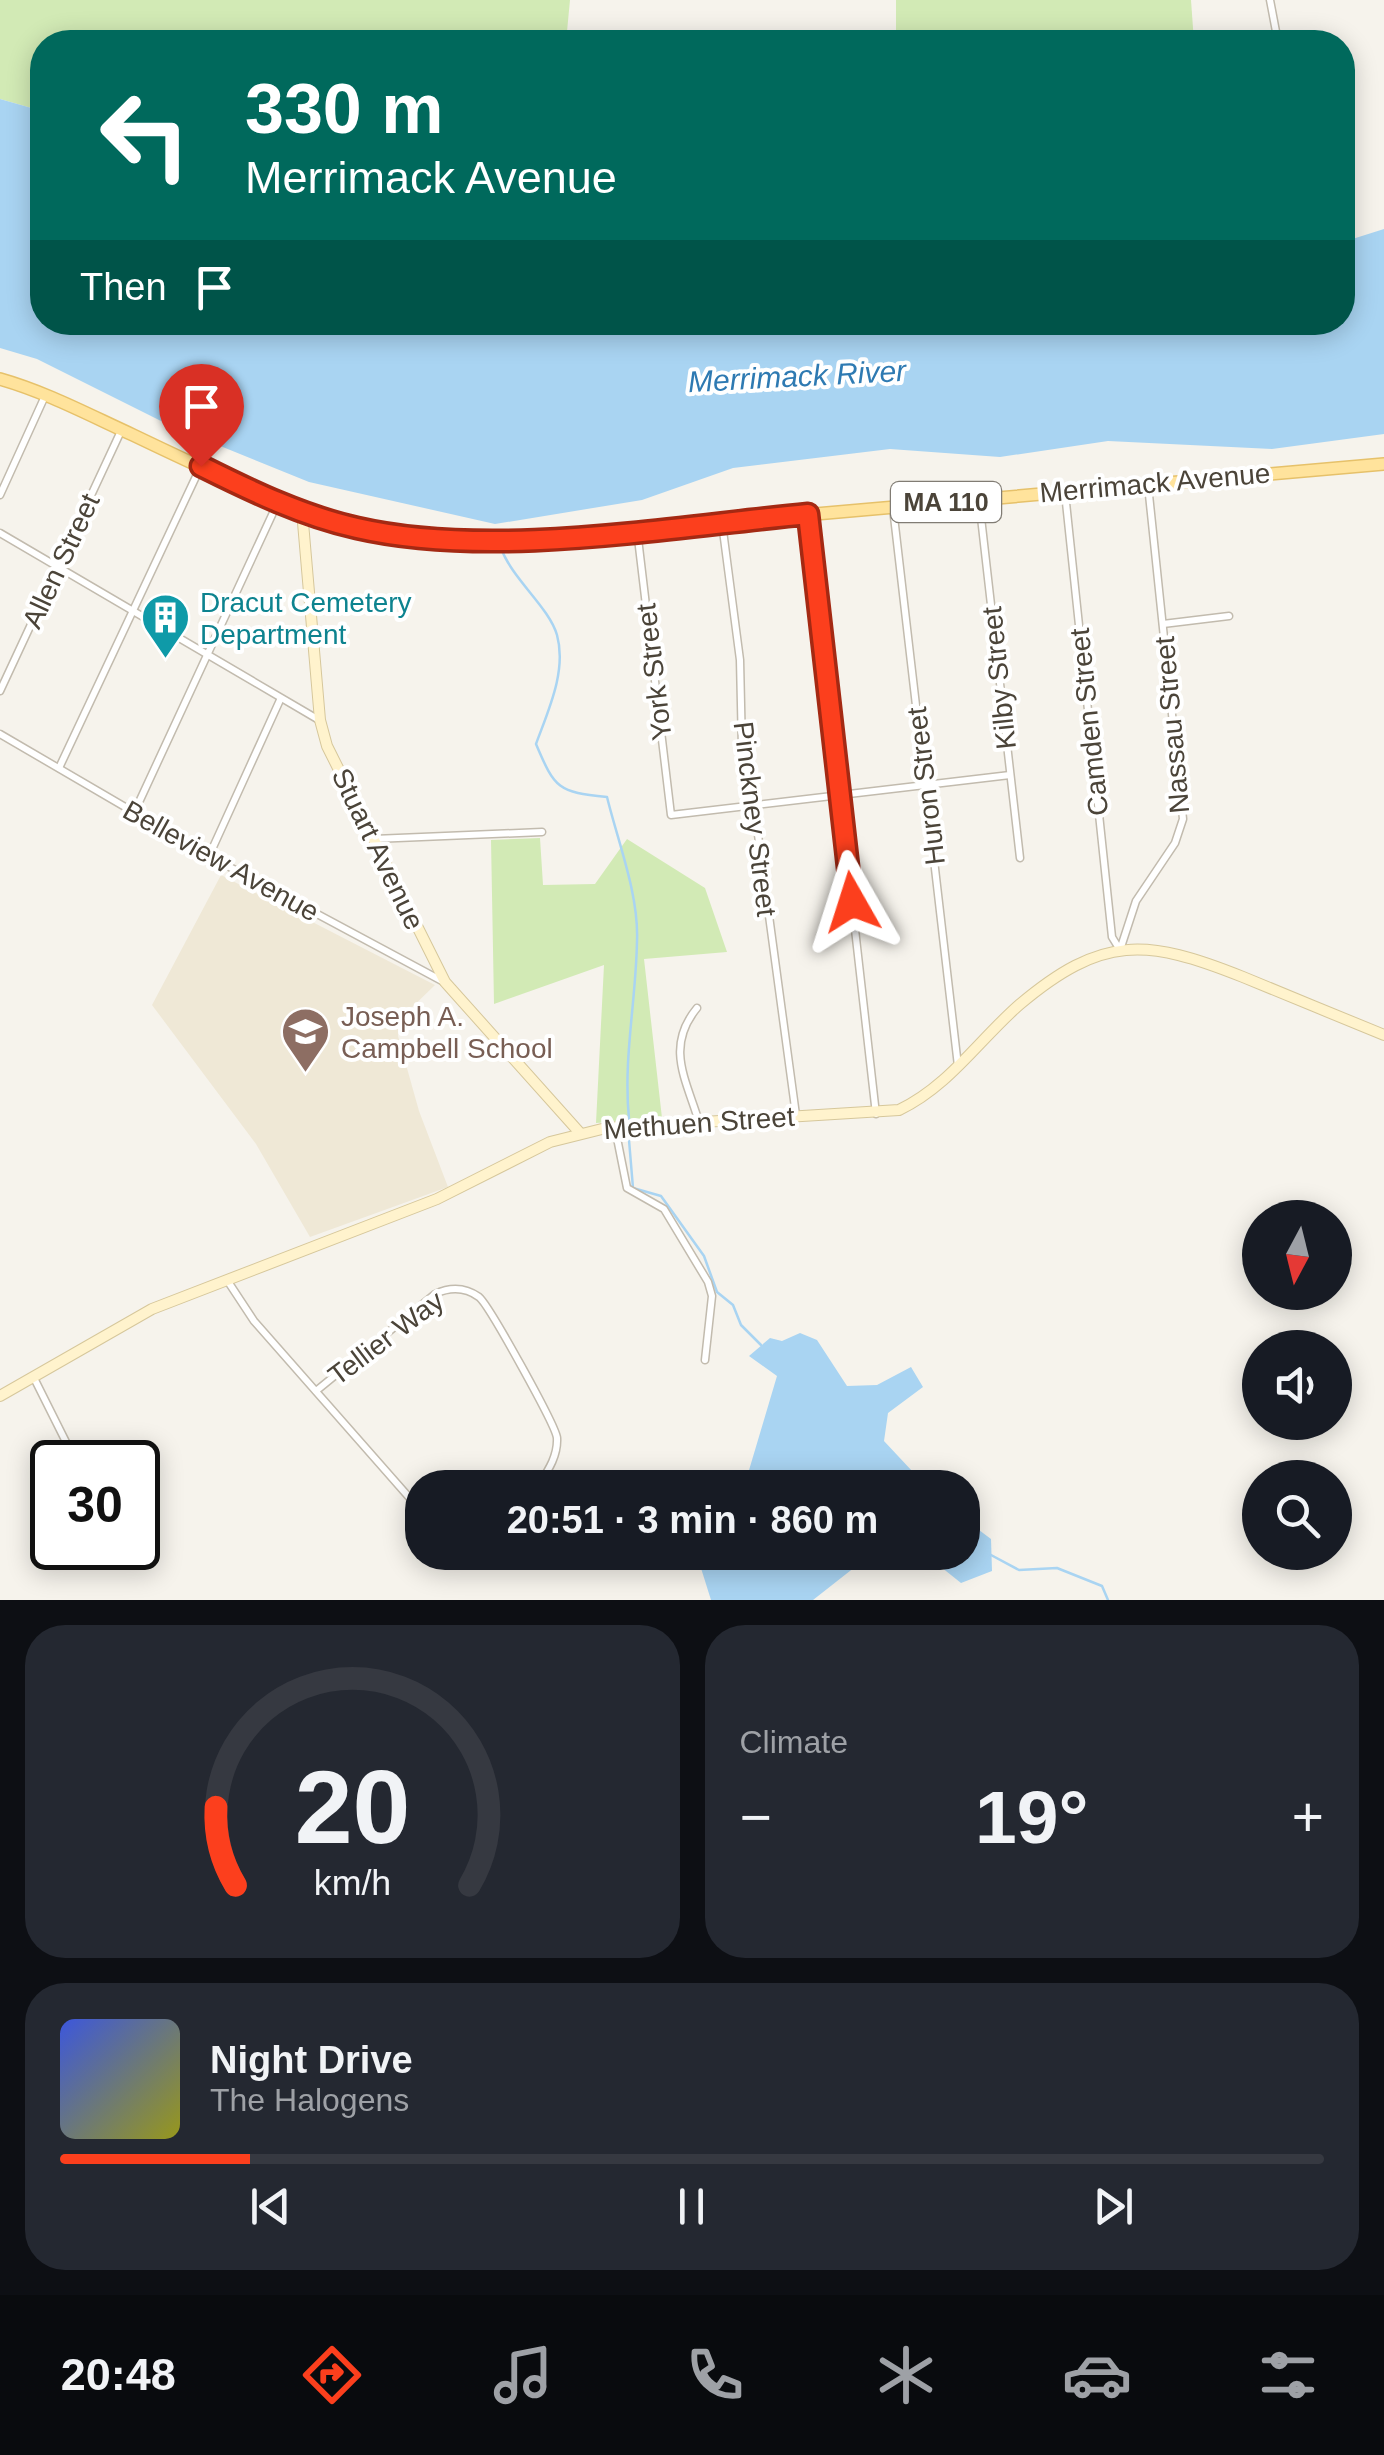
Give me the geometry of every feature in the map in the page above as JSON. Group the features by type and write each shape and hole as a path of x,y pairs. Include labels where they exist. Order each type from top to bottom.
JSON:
{"main road":[{"name":"Merrimack Avenue","path":"0,379 46,395 302,511 380,533 489,542 1384,464"}],"street":[{"path":"1270,0 1276,30"},
{"path":"0,495 46,395"},
{"name":"Allen Street","path":"0,692 122,430"},
{"path":"59,768 201,466"},
{"name":"Nassau Street","path":"1120,950 1130,913 1175,843 1183,818 1148,484"},
{"name":"Camden Street","path":"1065,492 1112,938 1120,950"},
{"name":"Kilby Street","path":"979,499 1020,858"},
{"path":"134,812 278,502"},
{"name":"Huron Street","path":"893,507 958,1066"},
{"name":"Stuart Avenue","path":"302,511 320,720 327,746 446,982 580,1133"},
{"path":"808,514 876,1114"},
{"name":"Pinckney Street","path":"722,522 740,660 742,749 754,805 796,1115"},
{"name":"York Street","path":"637,530 671,815 754,805"},
{"path":"0,532 280,700 320,720"},
{"path":"1163,624 1229,616"},
{"path":"208,856 280,700"},
{"name":"Belleview Avenue","path":"0,734 208,856 446,982"},
{"path":"754,805 1010,775"},
{"path":"373,839 542,832"},
{"name":"Methuen Street","path":"0,1396 152,1309 437,1200 518,1155 580,1133 899,1110 921,1098 1050,981 1082,962 1120,950 1183,954 1384,1035"},
{"path":"697,1008 681,1028 680,1054 699,1122"},
{"path":"615,1128 627,1188 664,1208 708,1282 712,1296 705,1360"},
{"name":"Tellier Way","path":"227,1279 244,1309 405,1493"},
{"name":"Tellier Way","path":"316,1392 435,1294 449,1288 471,1293 493,1315 555,1429 555,1454 547,1470"},
{"path":"34,1378 65,1440"}],"shaded area":[{"name":"Joseph A. Campbell School","path":"221,875 435,985 399,1020 398,1036 419,1111 448,1187 310,1237 256,1144 152,1005"}],"green space":[{"path":"0,0 570,0 567,30 30,30 30,108 0,99"},
{"path":"896,0 1191,0 1193,30 896,30"},
{"path":"540,838 543,885 595,884 627,839 705,888 727,952 644,959 662,1118 596,1123 604,965 494,1004 491,840"}],"water":[{"name":"Merrimack River","path":"0,99 30,108 30,335 1355,335 1355,238 1384,229 1384,434 1272,449 1108,441 1000,457 890,449 733,468 642,500 495,524 309,482 171,426 37,359 0,348"},
{"path":"800,1333 817,1340 847,1386 877,1385 911,1367 923,1387 888,1413 884,1441 911,1470 749,1470 777,1376 749,1356 770,1338 782,1341"},
{"path":"980,1531 991,1539 992,1571 961,1583 945,1570 980,1570"},
{"path":"702,1570 851,1570 813,1600 711,1600"}],"waterway":[{"path":"501,548 557,635 560,663 555,691 536,744 560,786 607,797 631,887 637,941 628,1074 629,1119"},
{"path":"629,1140 633,1188 661,1196 704,1256 717,1292 733,1305 741,1325 761,1345"},
{"path":"991,1555 1019,1570 1057,1568 1102,1586 1108,1600"}],"place":[{"name":"Dracut Cemetery Department","path":"165,660"},
{"name":"Joseph A. Campbell School","path":"306,1074"}],"route":[{"path":"201,466 326,520 426,539 508,541 808,514 852,902"}]}
